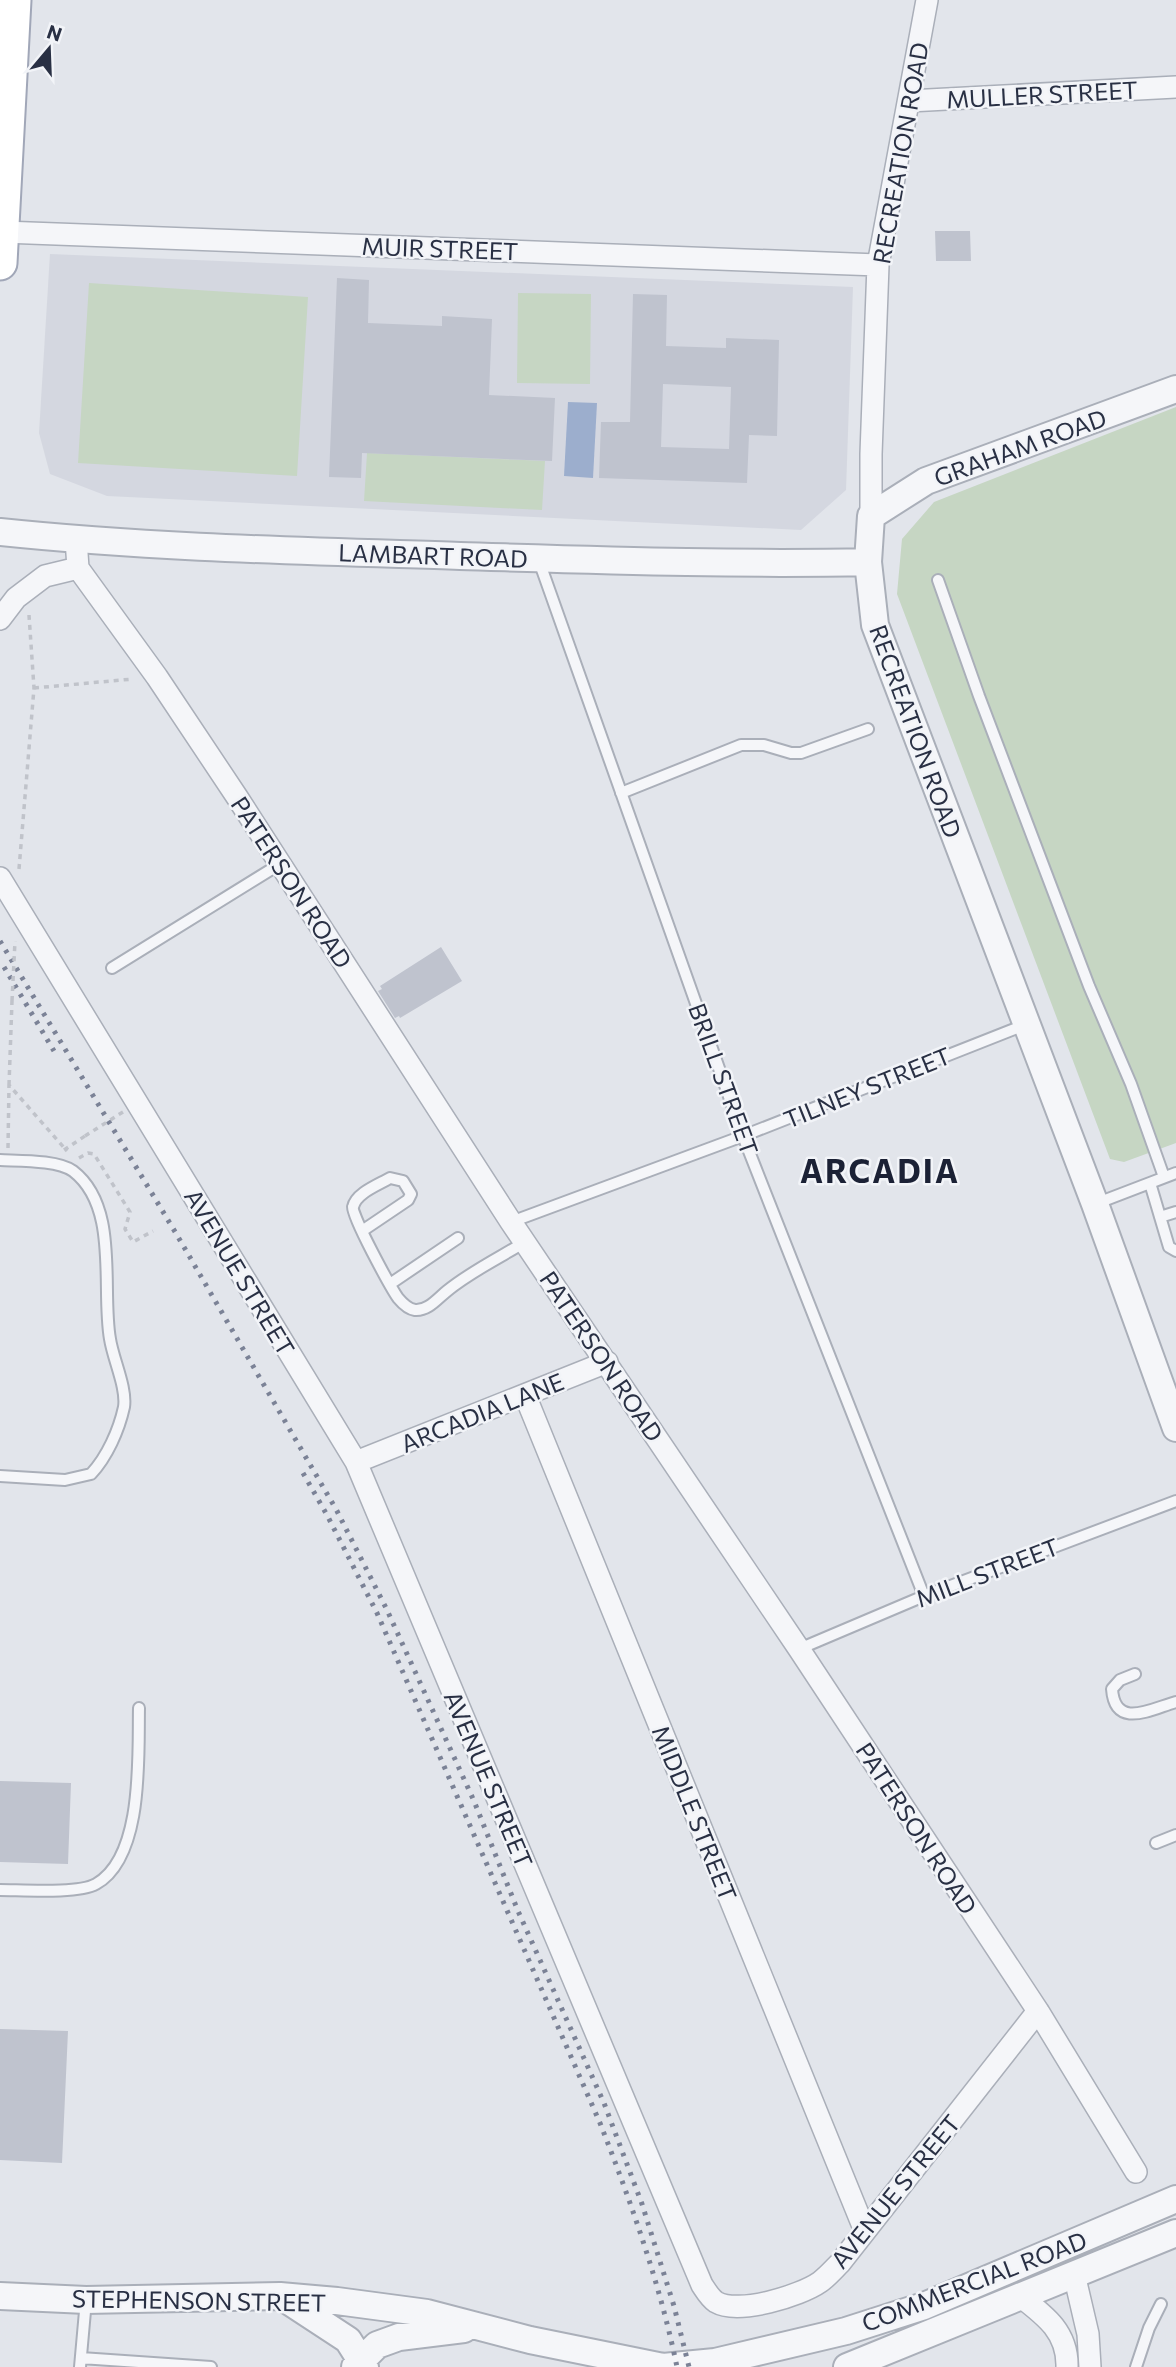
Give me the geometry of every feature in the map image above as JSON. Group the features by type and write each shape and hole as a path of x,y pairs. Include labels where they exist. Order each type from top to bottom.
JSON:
{"main road":[{"path":"1,247 14,0"}],"street":[{"name":"RECREATION ROAD","path":"927,0 878,265 868,562 875,625 1095,1204 1176,1428"},
{"name":"MULLER STREET","path":"909,101 1176,87"},
{"name":"MUIR STREET","path":"1,247 878,265"},
{"name":"GRAHAM ROAD","path":"871,516 926,481 1176,389"},
{"name":"LAMBART ROAD","path":"0,531 219,549 807,564 868,562"},
{"path":"0,619 27,589 45,576 78,568 76,539"},
{"name":"PATERSON ROAD","path":"78,568 158,677 511,1222 799,1649 1038,2011 1136,2172"},
{"name":"AVENUE STREET","path":"0,878 356,1462 709,2296 728,2306 746,2306 795,2295 820,2282 840,2263 1038,2011"},
{"name":"ARCADIA LANE","path":"356,1462 607,1362"},
{"name":"MIDDLE STREET","path":"525,1395 865,2231"},
{"name":"COMMERCIAL ROAD","path":"480,2328 663,2367 715,2362 846,2331 924,2306 1176,2199"},
{"name":"COMMERCIAL ROAD","path":"847,2367 1176,2233"},
{"path":"1074,2274 1088,2333 1090,2367"},
{"name":"STEPHENSON STREET","path":"0,2296 86,2300 279,2296 427,2313 480,2328"},
{"path":"279,2296 324,2322 348,2340 361,2364 377,2345 399,2337 480,2328"},
{"path":"1021,2297 1049,2319 1067,2354 1067,2367"}],"lane":[{"name":"BRILL STREET","path":"538,558 743,1136 924,1595"},
{"path":"938,580 984,709 1089,986 1131,1084 1164,1177"},
{"path":"621,793 741,746 764,745 801,753 868,729"},
{"path":"112,968 281,864"},
{"name":"TILNEY STREET","path":"511,1222 743,1136 1027,1024"},
{"path":"0,1476 65,1480 92,1474 107,1453 124,1405 109,1338 104,1229 96,1202 87,1186 72,1170 46,1163 4,1160"},
{"path":"1095,1204 1176,1173"},
{"path":"362,1231 410,1198 409,1188 403,1181 390,1178 359,1197 353,1204 352,1211 362,1231 390,1284 407,1308 417,1310 426,1309 450,1288 525,1242"},
{"path":"1150,1183 1169,1247 1176,1251"},
{"path":"1160,1217 1176,1212"},
{"path":"390,1284 458,1238"},
{"name":"MILL STREET","path":"799,1649 924,1595 1176,1501"},
{"path":"1135,1674 1120,1680 1112,1689 1113,1702 1121,1712 1134,1715 1176,1702"},
{"path":"0,1890 62,1891 95,1884 113,1867 129,1836 137,1799 139,1708"},
{"path":"1156,1843 1176,1835"},
{"path":"86,2300 81,2363 211,2367"},
{"path":"1136,2367 1149,2328 1161,2304"}],"path":[{"path":"4,1160 16,906 34,688 27,589"},
{"path":"34,688 158,677"},
{"path":"9,1085 73,1157 94,1154 130,1212 125,1229 133,1242 153,1231"},
{"path":"65,1149 126,1110"}],"shaded area":[{"path":"50,254 853,287 846,490 801,530 107,496 50,474 39,433"}],"green space":[{"path":"89,283 308,297 297,476 78,463"},
{"path":"518,293 591,294 590,384 517,383"},
{"path":"1176,407 1176,1143 1124,1162 1110,1159 897,594 902,539 934,502"},
{"path":"367,453 545,461 542,510 364,501"}],"water":[{"path":"568,402 597,403 593,478 564,476"}],"building":[{"path":"935,231 970,231 971,261 936,261"},
{"path":"337,278 369,280 368,323 442,326 442,316 492,319 489,395 555,398 552,461 362,453 361,478 329,477"},
{"path":"633,294 667,295 666,346 726,348 726,338 779,340 777,436 749,435 747,483 599,478 601,422 630,422","holes":["663,384 731,387 729,449 661,447"]},
{"path":"441,947 462,981 400,1018 395,1018 378,991 382,989 380,986"},
{"path":"0,1781 71,1783 68,1864 0,1862"},
{"path":"0,2029 68,2031 62,2163 0,2160"}],"railway":[{"path":"0,941 177,1235 337,1511 387,1610 474,1801 518,1911 604,2103 642,2204 674,2306 689,2367"},
{"path":"4,967 54,1051"},
{"path":"303,1473 377,1613 600,2123 644,2244 677,2367"}],"district":[{"name":"ARCADIA","path":"880,1170"}]}
